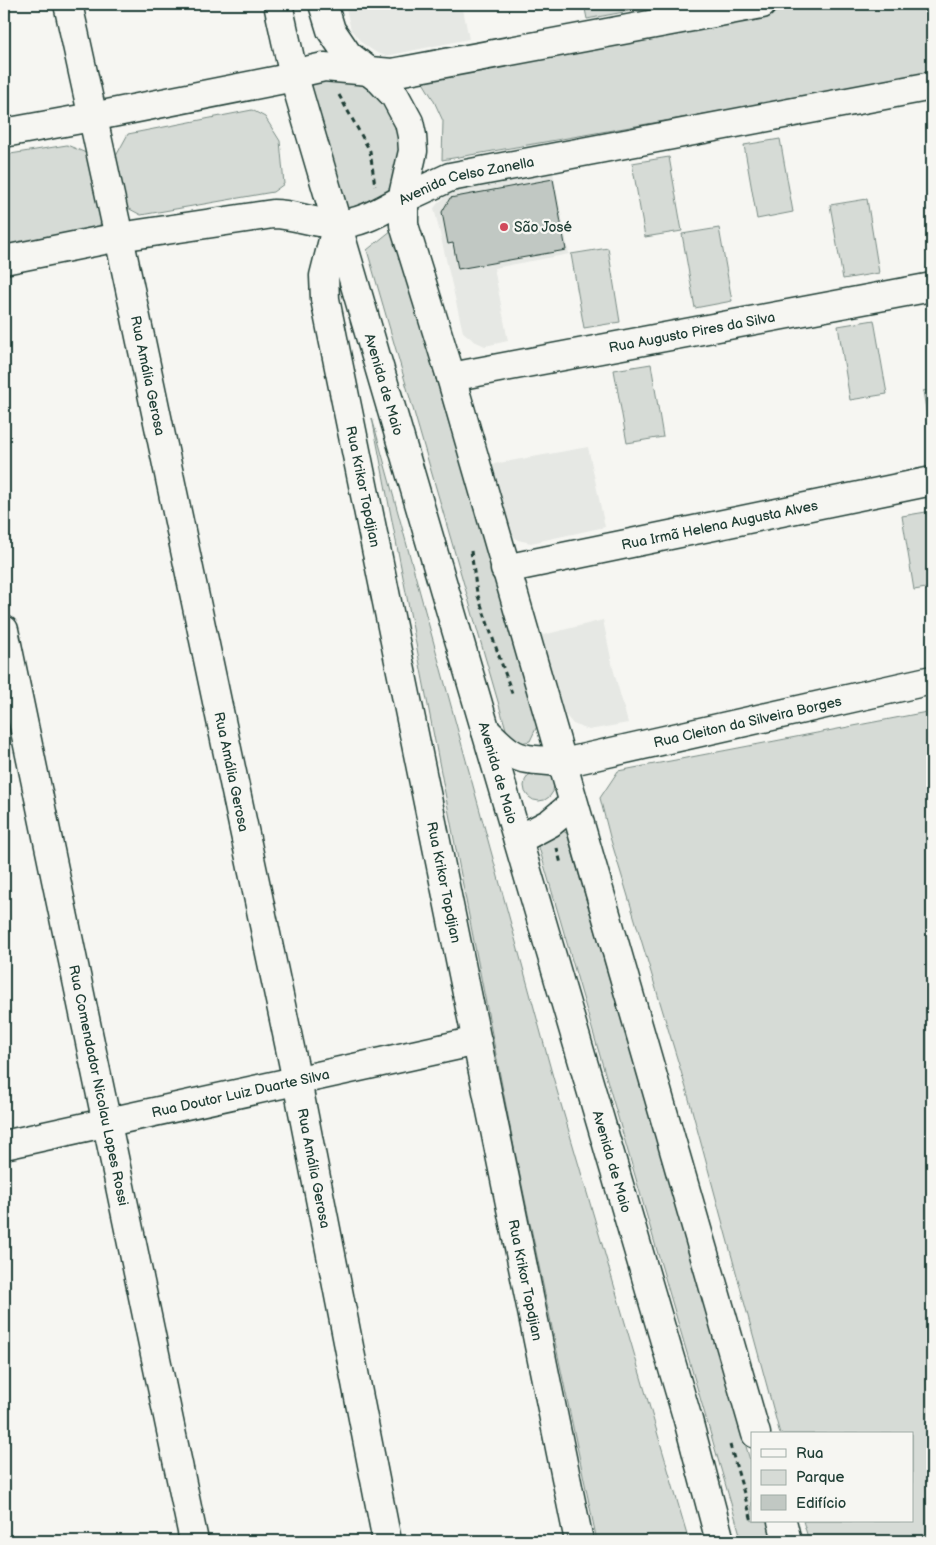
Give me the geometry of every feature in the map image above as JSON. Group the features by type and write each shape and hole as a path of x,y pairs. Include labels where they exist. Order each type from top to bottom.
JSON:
{"street":[{"name":"Rua Amália Gerosa","path":"68,4 297,1081 387,1541"},
{"name":"Avenida de Maio","path":"278,4 294,77 688,1420 720,1541"},
{"path":"323,4 331,30 348,55 369,71 395,96 409,122 413,151 404,198 404,225 451,377 755,1432"},
{"path":"4,133 294,77 306,71 324,67 392,73 762,4"},
{"name":"Avenida Celso Zanella","path":"4,260 119,237 273,214 286,214 337,224 353,222 450,177 932,86"},
{"name":"Rua Krikor Topdjian","path":"337,224 324,276 325,299 579,1541"},
{"name":"Rua Augusto Pires da Silva","path":"451,377 932,287"},
{"name":"Rua Irmã Helena Augusta Alves","path":"505,569 932,481"},
{"name":"Rua Comendador Nicolau Lopes Rossi","path":"4,630 194,1541"},
{"name":"Rua Cleiton da Silveira Borges","path":"486,731 506,749 521,758 563,762 932,680"},
{"path":"518,840 550,823 573,804"},
{"name":"Rua Doutor Luiz Duarte Silva","path":"4,1145 477,1041"},
{"path":"782,1522 787,1541"}],"shaded area":[{"path":"345,4 462,4 469,39 386,56 375,52 362,43 351,30"},
{"name":"São José","path":"553,172 569,254 494,268 508,341 485,346 474,341 463,332 434,208 451,192"},
{"path":"588,447 605,527 531,543 518,540 507,531 488,465"},
{"path":"603,620 613,668 628,723 589,730 573,724 552,699 539,636"}],"green space":[{"path":"584,4 661,4 661,5 587,19"},
{"path":"820,4 932,4 932,74 442,160 443,121 433,99 419,76"},
{"path":"321,80 345,81 372,90 387,106 401,139 395,175 388,190 377,199 348,214 307,85"},
{"path":"252,110 265,117 280,141 284,184 273,192 141,215 124,206 117,173 116,156 128,134"},
{"path":"780,139 793,212 757,219 744,145"},
{"path":"67,145 91,155 105,202 99,229 4,247 4,155"},
{"path":"669,157 682,231 645,237 632,163"},
{"path":"867,199 879,273 843,279 830,205"},
{"path":"719,228 732,301 695,308 682,234"},
{"path":"392,230 538,724 530,741 521,743 508,736 367,250"},
{"path":"608,248 620,322 584,328 571,254"},
{"path":"874,320 887,394 850,400 838,326"},
{"path":"651,364 663,437 627,443 614,370"},
{"path":"932,389 932,446 923,391"},
{"path":"372,418 553,1077 689,1541 597,1541 515,1152"},
{"path":"932,511 932,587 914,590 902,516"},
{"path":"932,711 932,1541 809,1541 803,1522 914,1522 914,1432 779,1432 686,1088 610,837 600,798 618,771"},
{"path":"539,771 550,775 554,786 550,797 539,801 528,797 524,786 528,775"},
{"path":"558,829 567,833 751,1464 751,1522 768,1522 774,1540 742,1541 538,844"}],"building":[{"name":"São José","path":"553,179 566,250 458,269 453,243 448,244 442,212 450,198"}],"place":[{"name":"São José","path":"504,227"}]}
